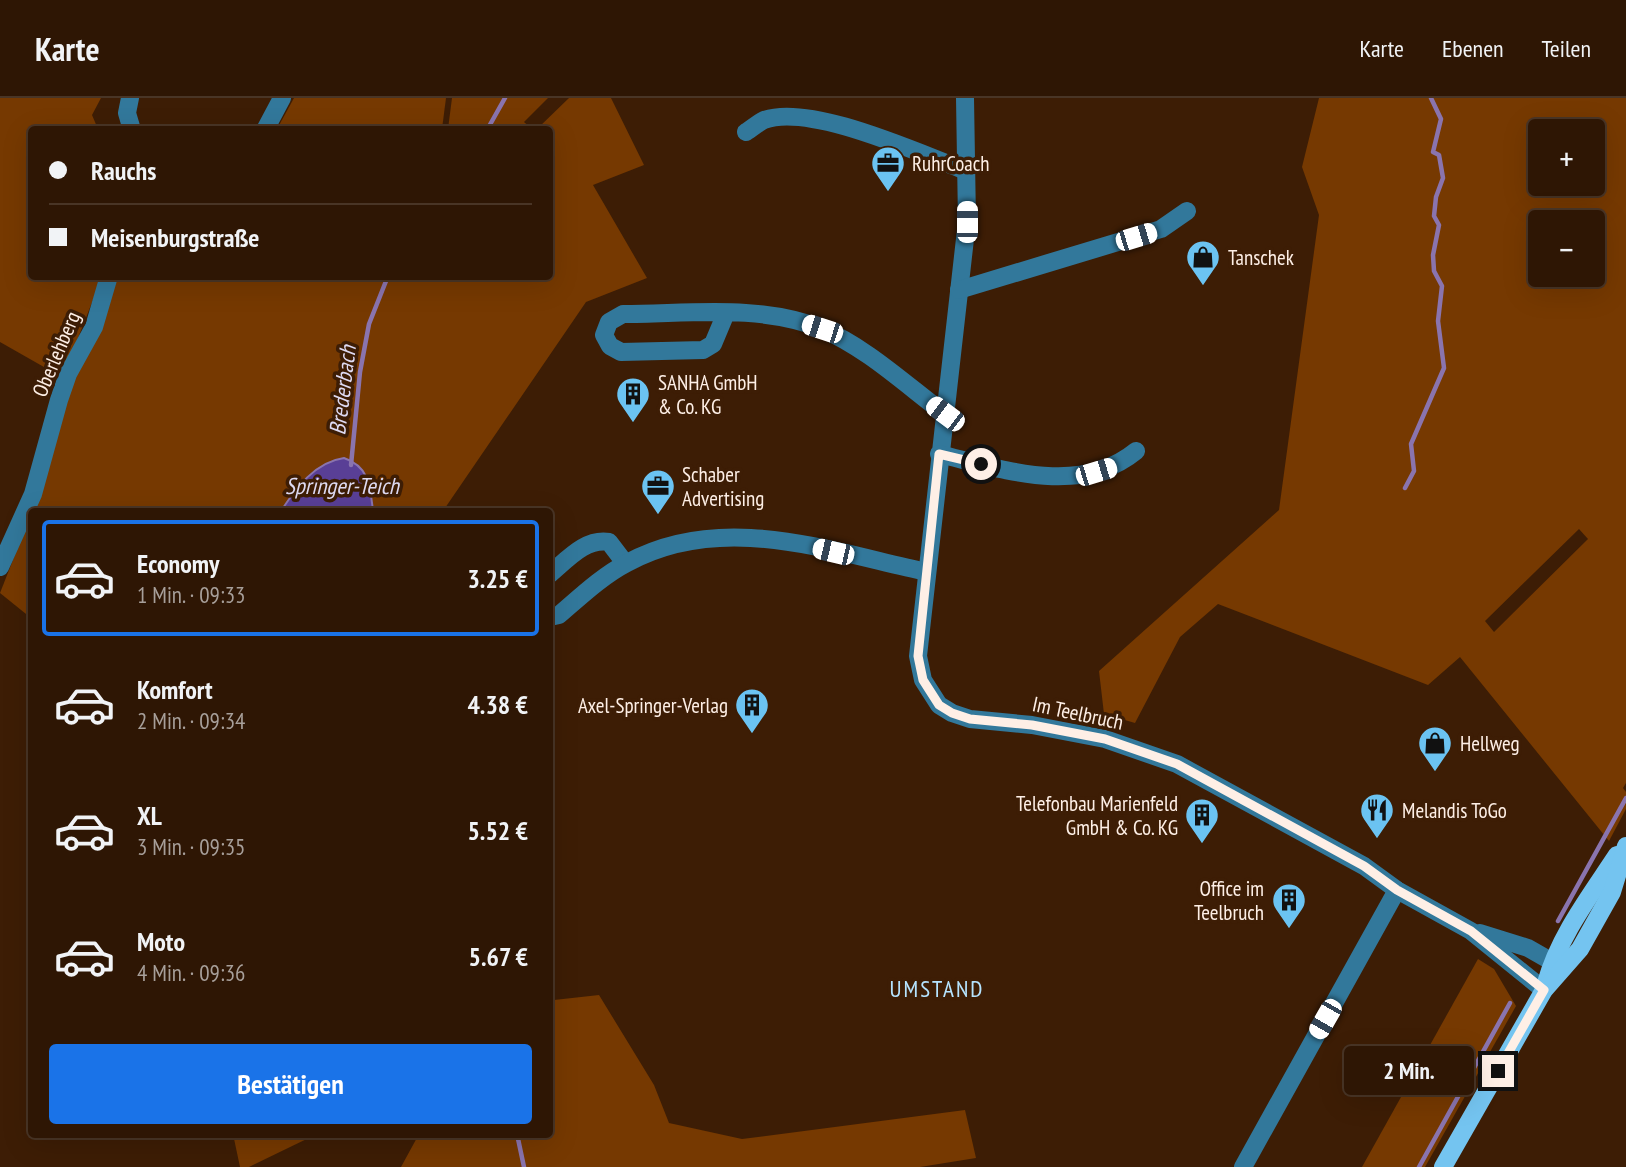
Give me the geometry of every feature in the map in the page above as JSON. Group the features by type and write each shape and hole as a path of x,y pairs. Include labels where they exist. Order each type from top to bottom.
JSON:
{"main road":[{"path":"1443,1167 1626,843"}],"street":[{"path":"267,126 282,98"},
{"name":"Im Teelbruch","path":"968,99 967,222 918,656 923,680 939,705 970,719 1032,725 1105,739 1177,764 1364,866 1397,890 1471,931 1544,990"},
{"path":"746,132 763,120 785,117 835,123 968,171"},
{"path":"959,290 1161,229 1187,211"},
{"name":"Oberlehberg","path":"0,567 33,494 58,400 68,374 94,327 107,280"},
{"path":"726,313 713,344 703,350 621,352 610,346 604,335 609,322 623,314 726,313 787,317 822,329 862,352 945,414"},
{"path":"939,454 1022,473 1056,476 1096,472 1118,465 1136,451"},
{"path":"553,616 559,615 625,564 684,540 722,536 763,537 927,572"},
{"path":"553,571 584,546 598,540 609,542 625,564"},
{"path":"1243,1167 1397,890"},
{"name":"Im Teelbruch","path":"1471,931 1528,948 1557,965"}],"shaded area":[{"path":"0,98 101,98 92,115 97,126 28,126 28,280 101,280 76,343 58,375 0,342"},
{"path":"294,98 446,98 442,126 279,126"},
{"path":"452,98 548,98 524,122 529,126 448,126"},
{"path":"569,98 611,98 644,165 593,185 647,278 586,302 445,508 373,508 370,483 318,468 302,481 283,508 34,508 74,375 113,280 553,280 553,126 540,126"},
{"path":"1319,98 1626,98 1626,783 1623,788 1626,792 1626,809 1609,841 1460,657 1428,685 1218,604 1180,637 1135,723 1104,714 1099,671 1279,510 1319,215 1302,167","holes":["1579,529 1588,539 1494,632 1485,621"]},
{"path":"28,522 28,616 0,593"},
{"path":"1478,959 1494,969 1516,1006 1425,1167 1362,1167"},
{"path":"553,995 554,1000 599,995 654,1085 669,1123 742,1139 965,1110 976,1158 920,1167 401,1167 417,1138 553,1138"},
{"path":"234,1138 309,1138 249,1167 240,1167"}],"water":[{"name":"Springer-Teich","path":"344,458 364,472 373,508 283,508 307,477 334,460"}],"waterway":[{"name":"Brederbach","path":"489,126 505,98"},
{"path":"1405,488 1414,471 1411,444 1444,368 1438,321 1442,286 1434,271 1433,255 1439,225 1434,216 1436,197 1443,178 1439,155 1433,152 1441,119 1431,98"},
{"name":"Brederbach","path":"351,465 360,372 369,324 386,280"},
{"path":"1558,921 1626,798"},
{"path":"1419,1167 1510,1003"},
{"name":"Brederbach","path":"518,1138 524,1167"}],"place":[{"name":"RuhrCoach","path":"888,193"},
{"name":"Tanschek","path":"1203,287"},
{"name":"SANHA GmbH & Co. KG","path":"633,424"},
{"name":"Schaber Advertising","path":"658,516"},
{"name":"Axel-Springer-Verlag","path":"752,735"},
{"name":"Hellweg","path":"1435,773"},
{"name":"Melandis ToGo","path":"1377,840"},
{"name":"Telefonbau Marienfeld GmbH & Co. KG","path":"1202,845"},
{"name":"Office im Teelbruch","path":"1289,930"}],"district":[{"name":"UMSTAND","path":"937,988"}],"route":[{"path":"981,464 939,454 918,656 923,680 939,705 970,719 1032,725 1105,739 1177,764 1364,866 1397,890 1471,931 1544,990 1498,1071"}]}
